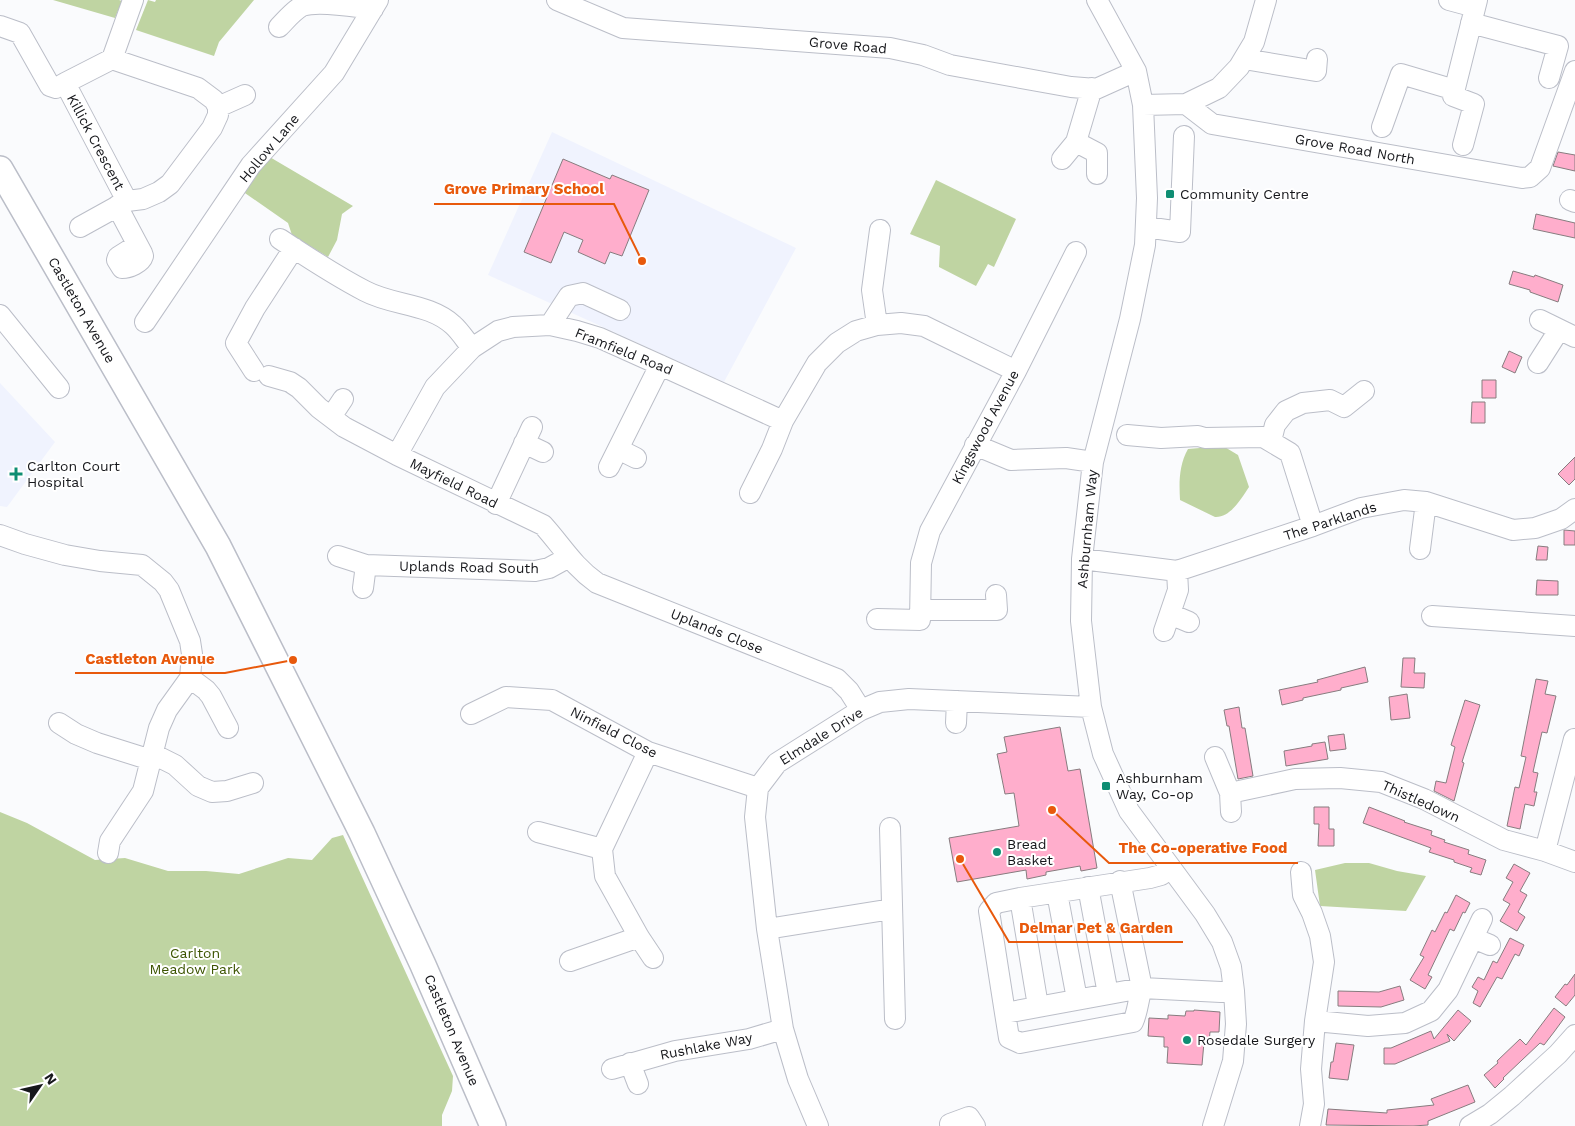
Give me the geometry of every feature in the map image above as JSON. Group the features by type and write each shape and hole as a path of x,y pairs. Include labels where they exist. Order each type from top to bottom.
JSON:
{"main road":[{"name":"Castleton Avenue","path":"0,169 218,546 362,833 423,965 493,1126"}],"street":[{"path":"133,0 112,59 198,88 214,100 218,107 246,95"},
{"name":"Grove Road","path":"557,0 623,28 890,48 923,55 950,65 1071,87 1096,88 1136,71"},
{"name":"Ashburnham Way","path":"1097,0 1136,71 1143,106 1147,198 1145,245 1130,319 1093,462 1082,559 1081,621 1091,707 1103,754 1129,811 1205,914 1222,942 1231,967 1236,1024 1233,1061 1213,1126"},
{"path":"1143,106 1186,104 1219,88 1239,67 1254,42 1266,0"},
{"path":"1449,0 1558,46 1549,78"},
{"path":"279,27 295,10 304,5 314,3 376,5"},
{"name":"Hollow Lane","path":"145,322 250,165 334,73 376,5"},
{"path":"1454,93 1475,10"},
{"name":"Killick Crescent","path":"0,26 20,33 50,86 56,88 112,59"},
{"path":"1244,59 1316,71 1318,59"},
{"name":"Grove Road North","path":"1186,104 1212,124 1522,178 1530,177 1540,168 1575,71"},
{"path":"1382,127 1401,74 1454,93 1474,104 1463,145"},
{"name":"Killick Crescent","path":"65,84 122,204"},
{"path":"1062,158 1076,142 1092,88"},
{"name":"Killick Crescent","path":"80,227 122,204 159,192 170,184 212,128 218,115 218,107"},
{"path":"1146,227 1180,232 1184,136"},
{"path":"1076,142 1097,153 1097,174"},
{"path":"122,204 137,245"},
{"path":"877,325 872,290 880,230"},
{"name":"Mayfield Road","path":"472,348 453,324 426,309 382,298 365,291 287,243 254,298 236,342 261,373 290,382 344,427 496,504 543,525 557,539 569,557"},
{"name":"Kingswood Avenue","path":"920,610 921,563 930,531 974,445 1016,371 1076,252"},
{"path":"550,325 569,296 582,293 620,310"},
{"path":"0,315 59,388"},
{"path":"1538,363 1567,334 1540,320"},
{"path":"750,493 772,449 783,421 817,363 837,343 856,331 877,325 901,322 924,326 1016,371"},
{"name":"Framfield Road","path":"397,455 435,387 472,348 498,331 513,327 550,325 578,330 600,338 783,421"},
{"path":"609,467 627,453 660,365"},
{"path":"1271,441 1275,425 1286,411 1303,403 1330,400 1344,407 1364,391"},
{"path":"325,412 343,399"},
{"path":"496,504 528,435 543,452"},
{"path":"1127,435 1161,438 1198,436 1206,438 1263,437 1290,452 1313,526"},
{"path":"974,445 1011,460 1066,458 1093,462"},
{"name":"The Parklands","path":"1082,559 1177,571 1361,508 1404,500 1426,502 1513,530 1535,528 1561,520 1575,509"},
{"path":"1420,549 1426,502"},
{"path":"0,535 65,555 100,562 142,565 163,582 169,590 190,641 192,654 190,678 167,710 159,728 143,791 110,841 108,853"},
{"name":"Uplands Road South","path":"338,556 366,565 535,571 550,568 569,557"},
{"name":"Uplands Close","path":"569,557 584,574 597,583 837,679 849,692 861,710"},
{"path":"363,588 366,565"},
{"path":"1177,571 1178,590 1167,623 1189,622"},
{"path":"878,619 920,620 920,610 996,610 996,595"},
{"path":"1432,616 1575,626"},
{"path":"190,678 211,696 228,728"},
{"name":"Ninfield Close","path":"471,714 506,697 552,700 648,752 758,788"},
{"name":"Elmdale Drive","path":"758,788 777,763 861,710 880,702 909,699 1091,707"},
{"path":"956,723 957,701"},
{"path":"59,723 76,734 97,743 175,764 198,786 212,792 227,790 253,782"},
{"path":"1545,851 1574,739"},
{"path":"648,752 602,849 605,876 653,958"},
{"name":"Thistledown","path":"1215,757 1230,802 1295,779 1340,778 1381,782 1424,800 1504,840 1545,851 1575,862"},
{"path":"758,788 756,817 767,929 783,1029 798,1080 818,1126"},
{"path":"890,828 895,1019"},
{"path":"538,832 602,849"},
{"path":"1120,881 1142,988 1138,1002 1138,1012 1133,1022 1020,1043 1010,1038 989,911 996,903 1120,881 1150,878 1161,875 1171,868"},
{"path":"1301,872 1302,895 1312,913 1320,936 1324,962 1315,1021 1311,1070 1314,1104 1310,1126"},
{"path":"1088,887 1108,994"},
{"path":"1057,893 1077,999"},
{"path":"1020,898 1038,1006"},
{"path":"767,929 892,909"},
{"path":"1315,1021 1368,1026 1405,1023 1430,1011 1448,990 1481,942 1482,919"},
{"path":"570,961 639,936"},
{"path":"1005,1013 1142,988 1234,991"},
{"name":"Rushlake Way","path":"638,1084 621,1066 675,1051 748,1039 783,1029"},
{"path":"1470,1126 1490,1114 1512,1096 1558,1054 1575,1035"},
{"path":"950,1124 969,1117 975,1126"}],"shaded area":[{"path":"552,132 796,248 724,382 488,275"},
{"name":"Carlton Court Hospital","path":"0,383 55,442 7,507 0,506"}],"green space":[{"path":"53,0 119,0 122,1 115,18"},
{"path":"148,0 155,2 156,0 254,0 219,42 214,56 136,30"},
{"path":"268,156 353,206 342,214 337,240 328,257 292,235 288,223 242,191"},
{"path":"936,180 1016,219 994,267 988,264 976,286 939,267 940,246 910,234"},
{"path":"1223,446 1238,455 1249,487 1230,511 1215,517 1180,500 1180,474 1188,449"},
{"name":"Carlton Meadow Park","path":"0,812 27,823 95,860 125,858 168,871 206,871 239,874 288,858 312,860 332,838 343,835 453,1076 452,1091 442,1115 442,1126 0,1126"},
{"path":"1345,863 1369,863 1397,871 1426,876 1406,911 1320,906 1315,870"}],"building":[{"path":"1558,152 1575,155 1575,171 1553,166"},
{"path":"563,159 610,179 612,175 649,190 622,256 610,252 605,264 578,252 583,240 564,232 551,263 524,252"},
{"path":"1536,214 1575,223 1575,238 1533,229"},
{"path":"1513,271 1534,277 1535,275 1563,285 1558,302 1530,292 1530,290 1509,284"},
{"path":"1509,351 1522,357 1515,373 1502,367"},
{"path":"1482,380 1496,380 1496,398 1482,398"},
{"path":"1472,402 1485,402 1485,423 1471,423"},
{"path":"1575,457 1575,479 1569,485 1558,474"},
{"path":"1564,530 1575,531 1575,545 1564,545"},
{"path":"1538,546 1548,547 1547,560 1536,560"},
{"path":"1537,580 1558,581 1558,595 1536,595"},
{"path":"1403,658 1415,658 1414,673 1425,673 1424,688 1401,687"},
{"path":"1365,667 1368,682 1282,705 1279,690 1318,682 1317,680"},
{"path":"1536,679 1548,681 1545,694 1556,696 1547,733 1542,732 1533,772 1538,773 1534,792 1537,792 1534,806 1525,804 1520,829 1507,826 1515,787 1519,788 1526,757 1521,756"},
{"path":"1407,694 1410,718 1391,720 1389,697"},
{"path":"1465,700 1480,705 1462,762 1464,763 1454,801 1434,791 1436,781 1446,783 1455,747 1451,745"},
{"path":"1239,707 1242,728 1245,728 1253,776 1238,779 1229,726 1227,726 1224,710"},
{"path":"1060,727 1068,771 1080,769 1097,868 1081,871 1080,866 1046,872 1046,875 1027,879 1026,870 957,882 949,838 1019,826 1014,793 1005,794 997,754 1007,752 1004,737"},
{"path":"1344,734 1346,749 1330,751 1328,736"},
{"path":"1325,742 1328,759 1286,766 1284,751"},
{"path":"1314,807 1329,807 1329,829 1334,829 1334,846 1318,846 1319,824 1314,824"},
{"path":"1369,807 1404,822 1432,831 1431,835 1445,840 1444,842 1469,850 1468,854 1486,860 1481,875 1470,872 1472,868 1454,862 1454,860 1429,852 1431,848 1363,823"},
{"path":"1514,864 1530,873 1520,891 1527,895 1518,912 1525,917 1517,931 1500,921 1510,904 1503,900 1513,882 1506,878"},
{"path":"1456,895 1470,903 1465,913 1463,912 1454,931 1450,929 1428,975 1432,977 1425,989 1410,980 1424,957 1420,955 1432,930 1435,932"},
{"path":"1510,938 1524,945 1519,956 1515,954 1502,979 1497,977 1480,1007 1473,1003 1478,991 1472,987 1478,977 1484,980 1493,961 1497,963"},
{"path":"1575,974 1575,995 1566,1006 1555,997"},
{"path":"1400,986 1404,1000 1381,1007 1338,1006 1338,991 1379,992"},
{"path":"1554,1008 1565,1017 1554,1032 1544,1045 1540,1043 1495,1088 1484,1075 1520,1039 1526,1045"},
{"path":"1458,1010 1471,1021 1454,1041 1447,1034 1450,1041 1395,1064 1384,1064 1384,1048 1391,1048 1431,1031 1434,1039"},
{"name":"Rosedale Surgery","path":"1186,1011 1220,1012 1219,1032 1210,1032 1209,1042 1204,1042 1202,1065 1167,1063 1168,1047 1164,1047 1164,1037 1148,1036 1149,1018 1168,1019 1168,1015 1185,1016"},
{"path":"1336,1043 1354,1045 1348,1080 1329,1078"},
{"path":"1468,1085 1475,1102 1428,1121 1428,1125 1326,1125 1328,1109 1387,1113 1387,1110 1434,1105 1431,1099"}],"place":[{"name":"Community Centre","path":"1170,194"},
{"name":"Grove Primary School","path":"642,261"},
{"name":"Carlton Court Hospital","path":"16,474"},
{"name":"Castleton Avenue","path":"293,660"},
{"name":"Ashburnham Way, Co-op","path":"1106,786"},
{"name":"The Co-operative Food","path":"1052,810"},
{"name":"Bread Basket","path":"997,852"},
{"name":"Delmar Pet & Garden","path":"960,859"},
{"name":"Rosedale Surgery","path":"1187,1040"}]}
